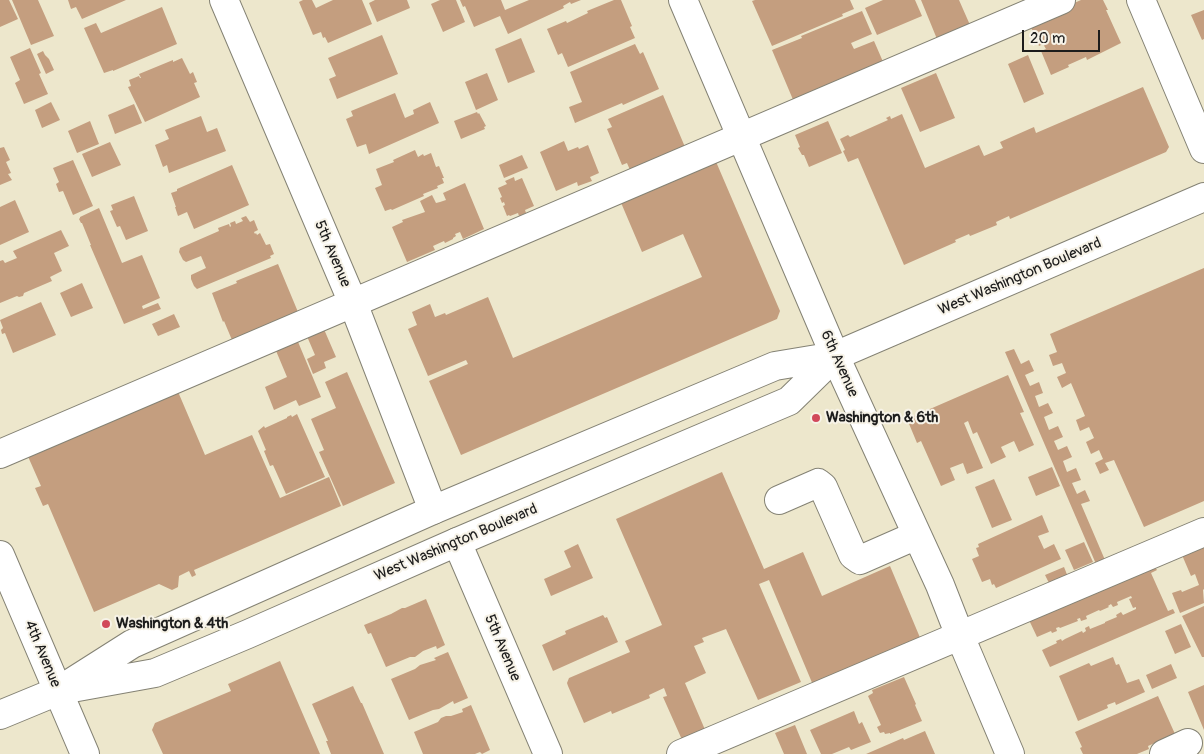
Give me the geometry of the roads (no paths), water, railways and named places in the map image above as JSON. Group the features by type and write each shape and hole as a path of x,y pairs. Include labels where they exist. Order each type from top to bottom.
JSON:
{"main road":[{"name":"5th Avenue","path":"224,0 353,303 433,510"},
{"name":"6th Avenue","path":"683,0 835,356 940,585 1005,753"},
{"path":"0,454 1061,0"},
{"path":"1141,0 1204,149"},
{"name":"West Washington Boulevard","path":"0,715 58,691 132,644 433,510 774,366 835,356 1204,197"},
{"name":"West Washington Boulevard","path":"58,691 155,673 789,401 835,356"},
{"path":"779,500 818,483 823,487 853,555 860,560 917,535"},
{"path":"681,754 1204,532"},
{"name":"5th Avenue","path":"457,542 548,754"},
{"name":"4th Avenue","path":"0,554 85,754"}],"place":[{"name":"Washington & 6th","path":"816,418"},
{"name":"Washington & 4th","path":"106,624"}]}
